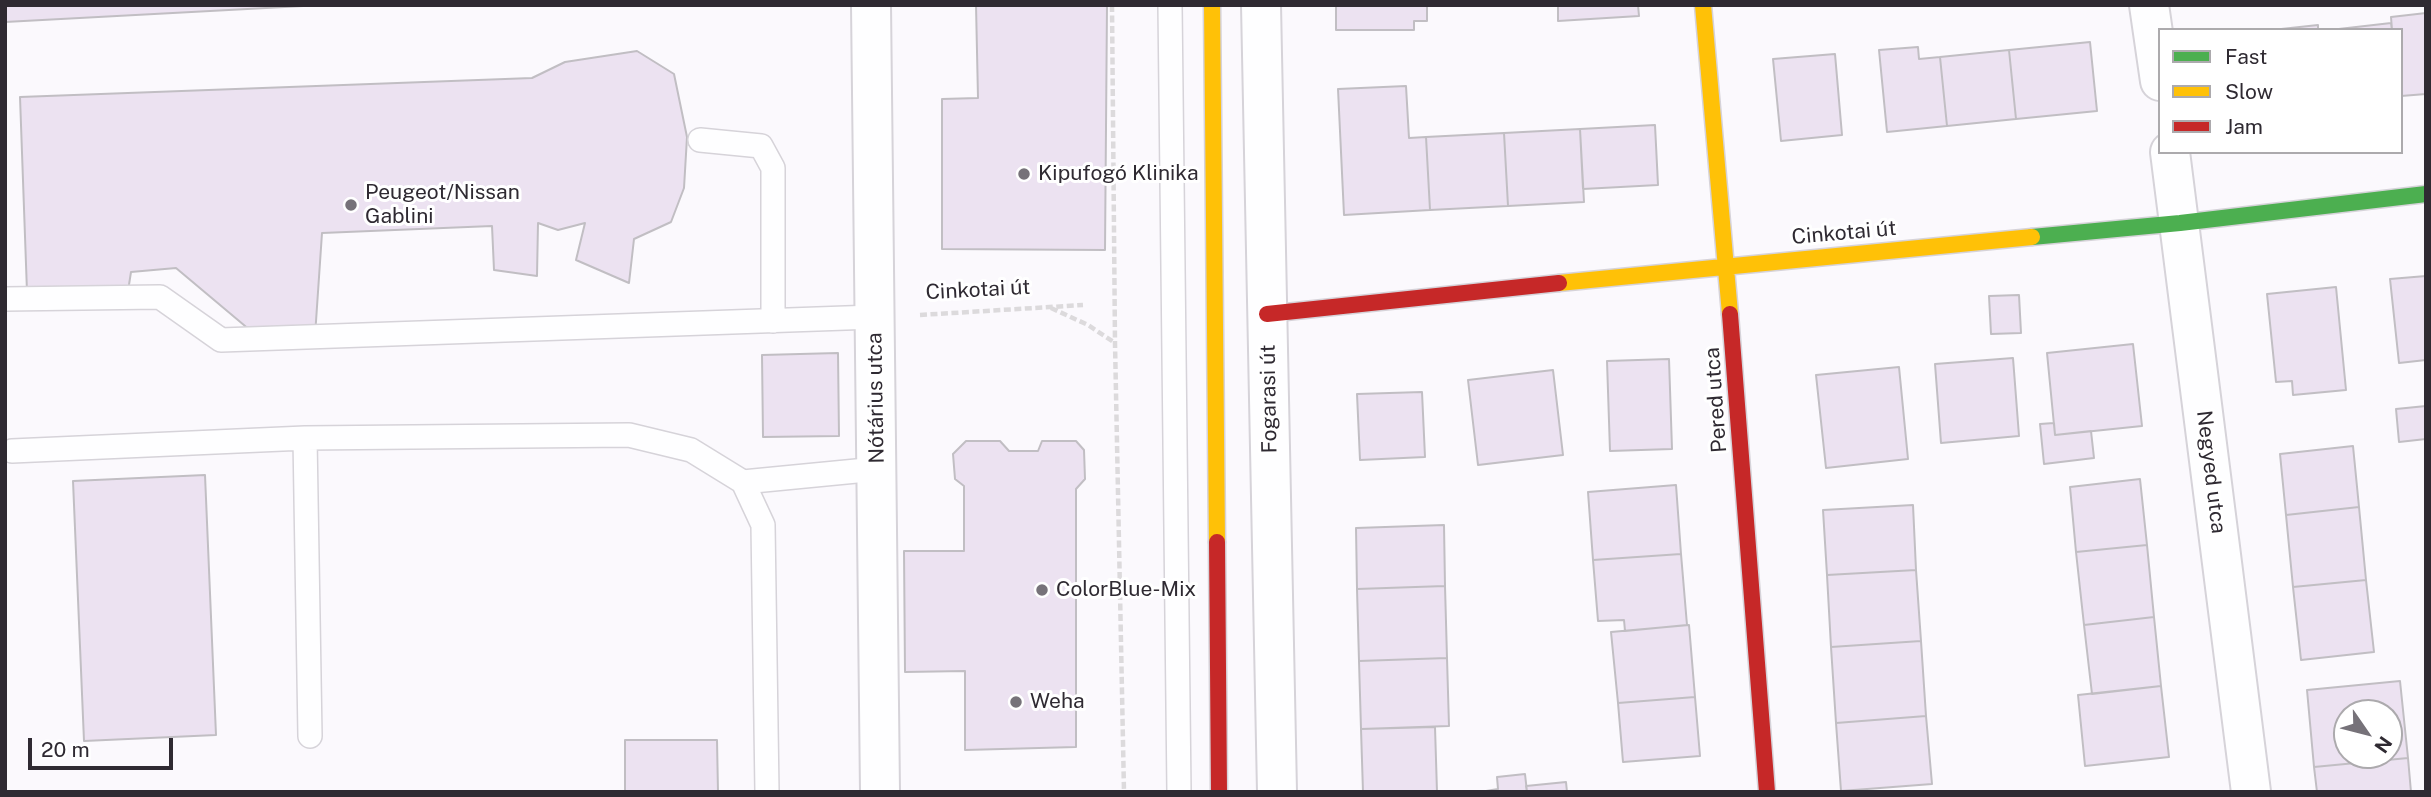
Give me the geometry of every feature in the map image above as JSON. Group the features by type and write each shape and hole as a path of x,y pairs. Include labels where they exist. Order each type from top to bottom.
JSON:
{"street":[{"name":"Nótárius utca","path":"871,5 880,792"},
{"path":"1212,5 1219,787"},
{"name":"Fogarasi út","path":"1261,5 1277,792"},
{"name":"Pered utca","path":"1703,5 1767,792"},
{"path":"2149,5 2158,67"},
{"name":"Negyed utca","path":"2170,154 2251,792"},
{"name":"Cinkotai út","path":"1267,314 1726,265 2180,223 2426,194"}],"lane":[{"path":"1170,5 1179,792"},
{"path":"700,140 761,146 773,168 773,321"},
{"path":"5,299 160,297 221,340 874,317"},
{"path":"12,451 305,438 629,435 691,450 743,482 763,525 767,792"},
{"path":"305,438 310,736"},
{"path":"743,482 877,469"}],"path":[{"path":"1112,5 1115,343 1125,792"},
{"name":"Cinkotai út","path":"874,317 1083,305"},
{"path":"1050,307 1088,325 1115,343"}],"building":[{"path":"5,5 322,5 5,22"},
{"name":"Kipufogó Klinika","path":"976,5 1107,5 1105,250 942,249 942,99 978,98"},
{"path":"1336,5 1427,5 1427,21 1414,21 1414,30 1336,30"},
{"path":"1558,5 1638,5 1639,16 1558,21"},
{"path":"2426,13 2426,94 2403,96 2403,28 2392,28 2391,17"},
{"path":"2391,23 2392,28 2347,28"},
{"path":"2318,25 2318,28 2290,28"},
{"path":"2090,42 2097,111 2016,119 2009,50"},
{"path":"1918,47 1919,59 1940,57 1947,126 1887,132 1879,50"},
{"path":"2009,50 2016,119 1947,126 1940,57"},
{"name":"Peugeot/Nissan Gablini","path":"637,51 674,74 687,137 684,188 671,222 634,239 629,283 576,260 585,223 558,230 538,223 537,276 494,270 492,226 322,233 315,336 251,331 176,268 131,272 128,291 27,292 20,97 532,78 565,62"},
{"path":"1835,54 1842,135 1781,141 1773,59"},
{"path":"1406,86 1409,138 1426,137 1430,210 1344,215 1338,89"},
{"path":"1655,125 1658,185 1583,189 1580,129"},
{"path":"1580,129 1584,202 1508,206 1504,133"},
{"path":"1504,133 1508,206 1430,210 1426,137"},
{"path":"2426,276 2426,360 2399,363 2390,279"},
{"path":"2336,287 2346,390 2293,395 2292,381 2276,382 2267,294"},
{"path":"2019,295 2021,333 1991,334 1989,296"},
{"path":"2133,344 2142,426 2055,435 2047,353"},
{"path":"838,353 839,436 763,437 762,355"},
{"path":"2013,358 2019,436 1941,443 1935,364"},
{"path":"1669,359 1672,449 1610,451 1607,361"},
{"path":"1899,367 1908,459 1826,468 1816,375"},
{"path":"1553,370 1563,455 1478,465 1468,380"},
{"path":"1422,392 1425,457 1360,460 1357,394"},
{"path":"2426,406 2426,439 2399,442 2396,409"},
{"path":"2054,423 2055,435 2091,431 2094,458 2044,464 2040,424"},
{"path":"966,441 1000,441 1009,451 1038,451 1042,441 1076,441 1084,450 1085,479 1076,489 1076,747 965,750 965,671 905,672 904,551 964,551 964,486 955,479 953,454"},
{"path":"2353,446 2359,507 2286,515 2280,454"},
{"path":"205,475 216,735 84,741 73,481"},
{"path":"2140,479 2147,545 2076,552 2070,487"},
{"path":"1676,485 1681,554 1593,560 1588,492"},
{"path":"1913,505 1916,570 1827,575 1823,510"},
{"path":"2359,507 2366,580 2293,587 2286,515"},
{"path":"1444,525 1445,586 1357,589 1356,528"},
{"path":"2147,545 2154,617 2084,625 2076,552"},
{"path":"1681,554 1687,625 1625,631 1624,620 1598,621 1593,560"},
{"path":"1916,570 1921,641 1831,647 1827,575"},
{"path":"2366,580 2374,652 2301,660 2293,587"},
{"path":"1445,586 1447,658 1359,661 1357,589"},
{"path":"2154,617 2161,686 2092,694 2084,625"},
{"path":"1689,625 1695,697 1618,703 1611,632"},
{"path":"1921,641 1926,716 1836,723 1831,647"},
{"path":"1447,658 1449,726 1361,729 1359,661"},
{"path":"2400,681 2402,699 2333,699 2333,765 2314,767 2307,690"},
{"path":"2161,686 2169,757 2085,766 2078,695"},
{"path":"1695,697 1700,756 1623,762 1618,703"},
{"path":"2403,710 2408,758 2403,758"},
{"path":"1926,716 1932,784 1841,791 1836,723"},
{"path":"1435,727 1437,792 1363,792 1361,729"},
{"path":"625,740 717,740 718,792 625,792"},
{"path":"2403,758 2408,758 2411,792 2317,792 2314,767 2333,765 2333,769 2403,769"},
{"path":"1525,774 1527,792 1480,792 1498,789 1497,777"},
{"path":"1566,782 1567,792 1527,792 1526,786"}],"traffic: fast":[{"path":"2032,237 2180,223 2426,194"}],"traffic: slow":[{"path":"1212,5 1217,542"},
{"path":"1703,5 1730,314"},
{"path":"1559,283 2032,237"}],"traffic: jam":[{"path":"1267,314 1559,283"},
{"path":"1730,314 1767,792"},
{"path":"1217,542 1219,792"}],"place":[{"name":"Kipufogó Klinika","path":"1024,174"},
{"name":"Peugeot/Nissan Gablini","path":"351,205"},
{"name":"ColorBlue-Mix","path":"1042,590"},
{"name":"Weha","path":"1016,702"}]}
